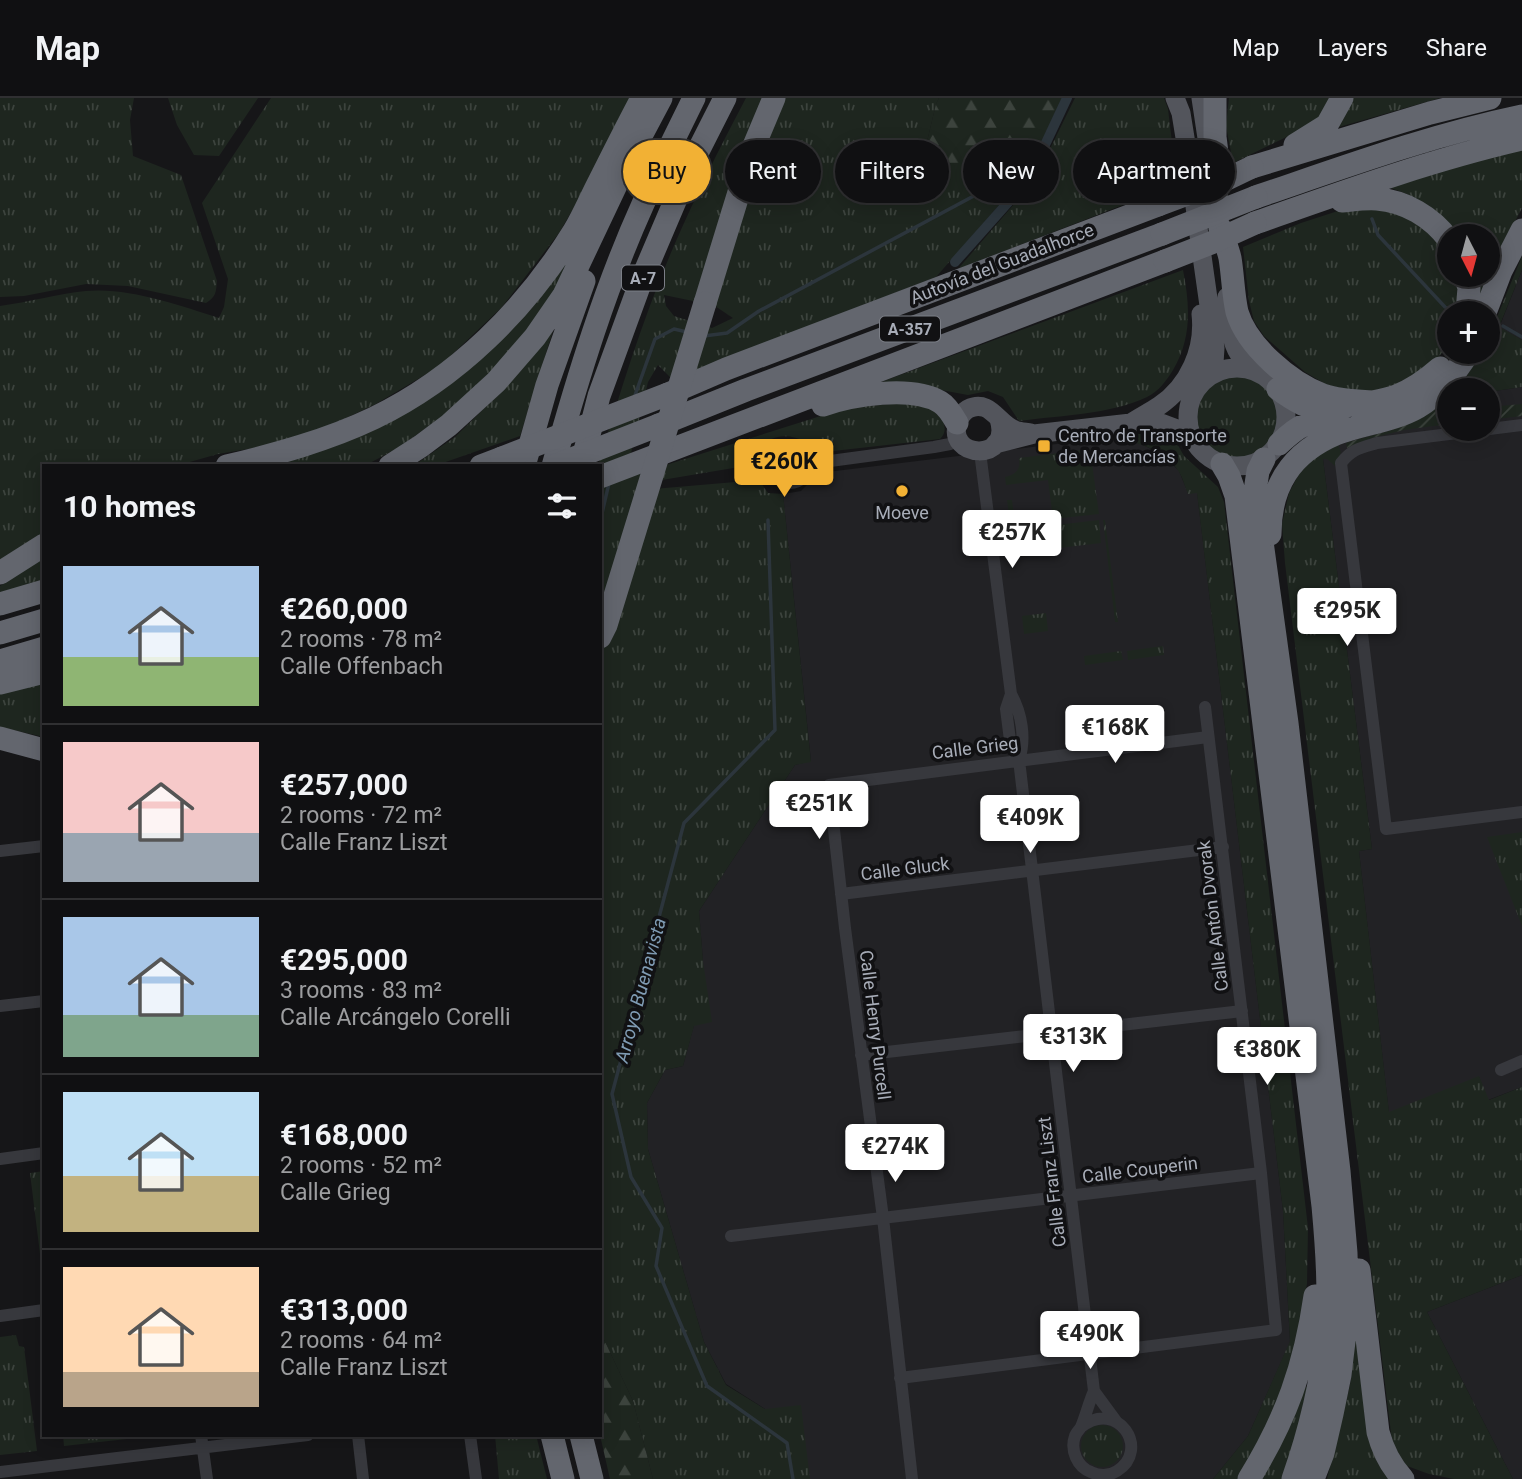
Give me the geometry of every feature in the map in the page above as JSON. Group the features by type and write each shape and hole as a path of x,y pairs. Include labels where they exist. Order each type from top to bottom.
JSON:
{"highway":[{"path":"235,464 300,446 374,418 409,399 484,341 527,298 575,230 646,108 661,98"},
{"name":"A-7","path":"555,464 569,407 601,309 643,204 694,98"},
{"name":"A-7","path":"582,464 599,396 641,281 687,173 726,98"},
{"path":"602,632 751,153 774,98"},
{"path":"1215,98 1215,140"},
{"path":"1252,167 1301,142 1327,125 1342,98"},
{"name":"Autovía del Guadalhorce","path":"492,462 1225,180 1252,167 1405,120 1490,98"},
{"path":"393,464 449,425 496,382 535,337 564,295 626,164 646,108"},
{"path":"525,464 547,385 579,295 636,158 646,108"},
{"name":"Autovía del Guadalhorce","path":"559,464 746,390 1256,197 1404,148 1522,116"},
{"path":"1256,226 1413,168 1522,139"},
{"path":"602,476 1166,261 1215,235 1341,202 1376,198 1403,204 1428,218 1437,227"},
{"path":"1490,301 1522,230"},
{"path":"1215,235 1229,256 1237,312 1247,335 1260,352 1299,384 1322,395 1344,401 1376,402"},
{"path":"1278,389 1307,406 1320,408 1376,402 1396,397 1421,384 1444,364"},
{"path":"1450,378 1461,364"},
{"path":"1313,1479 1323,1453 1332,1414 1345,1333 1346,1253 1339,1171 1287,723 1255,491 1258,471 1272,451 1301,425 1403,406 1437,391"},
{"path":"711,433 761,425 840,399 894,392 926,397 942,403 957,430"},
{"path":"1274,625 1270,514 1278,486 1292,464 1310,448 1337,434 1418,407 1437,392"},
{"path":"1222,464 1236,496 1327,1256 1326,1335 1321,1374 1314,1410 1293,1479"},
{"path":"0,573 42,546"},
{"path":"0,604 42,592"},
{"path":"0,633 42,621"},
{"path":"0,662 42,649"},
{"path":"0,683 42,672"},
{"path":"0,738 42,749"},
{"path":"1339,1171 1350,1196 1378,1432 1391,1465 1403,1479"},
{"path":"1250,1479 1277,1430 1303,1362 1315,1297 1317,1231 1323,1206"},
{"path":"552,1437 563,1479"},
{"path":"582,1437 592,1479"}],"main road":[{"path":"1175,98 1181,113 1215,348 1214,363 1190,405 1189,428 1205,454 1222,464 1244,466 1272,451 1285,430 1287,416 1278,389 1240,356 1234,343 1215,235 1216,203"},
{"path":"1201,98 1207,140"},
{"path":"1131,423 1174,394 1198,354 1201,320 1195,271 1194,205"},
{"path":"1131,423 1169,413 1217,372 1243,368 1256,371"},
{"path":"1034,434 1015,430 988,409 980,407 973,407 960,416 957,430 960,443 966,448 987,448 1013,438 1034,434 1131,423 1158,422 1193,438"},
{"path":"987,448 1001,432 999,419"}],"street":[{"path":"1522,425 1377,443 1358,448 1349,453 1341,463 1385,829 1522,812"},
{"path":"808,464 950,444 957,430"},
{"name":"Calle Franz Liszt","path":"987,448 1011,694 1006,709 1011,748 1018,760 1091,1354 1094,1391 1081,1427 1075,1435 1074,1454 1078,1463 1090,1475 1118,1474 1130,1453 1129,1434 1094,1391"},
{"name":"Calle Antón Dvorak","path":"1091,1354 1276,1330 1261,1173 1205,707"},
{"name":"Calle Grieg","path":"829,785 1208,737"},
{"name":"Calle Henry Purcell","path":"829,785 883,1218 912,1479"},
{"path":"0,851 42,846"},
{"name":"Calle Gluck","path":"841,894 1223,847"},
{"path":"0,1006 42,1000"},
{"path":"861,1055 1242,1011"},
{"path":"1501,1070 1522,1061"},
{"path":"0,1159 42,1153"},
{"name":"Calle Couperin","path":"731,1236 1261,1173"},
{"path":"0,1316 42,1310"},
{"path":"900,1378 1091,1354"},
{"path":"1081,1427 1098,1418 1116,1421"},
{"path":"0,1472 202,1441 273,1437"},
{"path":"358,1437 363,1479"},
{"path":"470,1437 476,1479"},
{"path":"202,1441 207,1479"}],"shaded area":[{"path":"1522,270 1522,340 1500,329"},
{"path":"1522,387 1522,1087 1488,1100 1479,1077 1389,1113 1359,851 1372,849 1323,459 1338,445 1400,427 1437,408 1437,441 1500,441 1500,390"},
{"path":"1114,437 1141,444 1163,455 1179,471 1188,493 1197,492 1283,1211 1290,1342 1248,1436 1213,1479 787,1479 765,1409 726,1384 704,1342 648,1149 647,1103 665,1070 683,1066 694,1025 703,961 699,911 795,765 811,761 783,494 801,491 819,473"},
{"path":"1522,1275 1522,1479 1513,1479 1427,1312"}],"green space":[{"path":"0,98 134,98 130,120 133,156 181,175 217,281 212,299 206,303 128,286 86,284 24,296 0,297"},
{"path":"168,98 258,98 219,156 194,155 177,125"},
{"path":"271,98 633,98 559,233 502,307 440,366 374,405 296,441 218,454 183,464 42,464 42,535 0,564 0,306 75,292 102,290 153,298 219,318 224,307 228,279 202,203"},
{"path":"746,98 768,98 754,140 725,140 725,203 732,203 698,302 664,295 666,306 674,316 712,328 733,318 712,304 745,203 821,203 821,140 767,140 784,98 939,98 927,140 835,140 835,203 949,203 949,160 963,166 963,203 1001,203 936,277 672,379 658,365 648,382 625,478 846,408 901,403 935,409 945,427 940,439 833,451 782,436 768,441 762,447 757,464 644,483 642,490 759,480 768,493 783,494 811,762 795,765 699,911 712,1022 694,1026 683,1066 665,1070 647,1103 648,1149 704,1342 726,1385 765,1409 801,1405 810,1479 653,1479 633,1401 602,1335 602,464 599,464 632,356 681,229 693,203 711,203 711,166"},
{"path":"939,98 1062,98 1042,140 963,140 963,172 949,169 949,140 927,140"},
{"path":"1075,98 1164,98 1168,109 1172,140 1073,140 1073,203 1128,203 958,269 1015,203 1059,203 1059,140 1054,140"},
{"path":"1229,98 1330,98 1317,122 1235,162 1235,140 1229,140 1226,126"},
{"path":"1346,98 1440,98 1332,129"},
{"path":"1522,147 1522,208 1500,250 1500,224 1449,224 1427,205 1387,187"},
{"path":"1379,208 1415,221 1437,242 1437,287 1458,287 1459,301 1437,301 1437,359 1402,386 1364,393 1327,385 1305,372 1264,336 1254,321 1243,247 1341,210"},
{"path":"571,248 569,270 534,324 499,364 447,413 398,448 368,464 260,464 419,402"},
{"path":"1522,256 1522,270 1500,325 1500,310"},
{"path":"1183,270 1188,321 1184,346 1165,382 1151,395 1132,403 1084,414 1019,421 1003,397 988,391 968,395 909,384 865,388"},
{"path":"1477,287 1484,287 1479,300"},
{"path":"557,318 520,436 440,464 416,464 455,437 504,389"},
{"path":"1500,328 1522,340 1522,387 1500,390 1500,378 1465,378 1474,364 1500,364"},
{"path":"1238,376 1254,379 1267,388 1276,401 1279,417 1276,433 1267,446 1254,455 1238,458 1222,455 1209,446 1200,433 1197,417 1200,401 1209,388 1222,379"},
{"path":"1522,404 1522,416 1500,419 1500,406"},
{"path":"1437,408 1437,426 1404,430 1347,448 1346,443 1415,421"},
{"path":"1151,432 1164,434 1175,440 1184,456 1218,487 1224,502 1308,1228 1307,1283 1299,1341 1288,1384 1241,1479 1213,1479 1248,1436 1290,1341 1283,1211 1197,493 1188,494 1179,472 1167,458 1142,445 1114,437"},
{"path":"1338,445 1341,452 1335,466 1323,459 1372,849 1359,851 1389,1112 1479,1076 1489,1100 1522,1087 1522,1275 1427,1312 1513,1479 1454,1479 1429,1474 1399,1463 1392,1441 1282,524 1289,493 1299,474 1312,458"},
{"path":"1090,449 1099,514 1053,519 1048,480 1006,485 1005,477 1017,471 1019,458"},
{"path":"1007,500 1012,500 1018,545 1013,546"},
{"path":"1099,520 1101,543 1051,549 1048,526"},
{"path":"1105,520 1118,622 1115,622"},
{"path":"42,559 42,582 0,594 0,586"},
{"path":"1046,613 1048,631 1024,634 1022,616"},
{"path":"1163,646 1164,655 1128,660 1127,651"},
{"path":"1121,651 1123,660 1085,665 1084,656"},
{"path":"42,681 42,737 0,727 0,692"},
{"path":"1522,832 1522,926 1487,837"},
{"path":"42,1171 42,1270 30,1173"},
{"path":"1357,1323 1394,1479 1327,1479 1350,1385"},
{"path":"16,1335 19,1346 24,1347 37,1451 0,1455 0,1337"},
{"path":"602,1335 633,1401 653,1479 610,1479 600,1437"},
{"path":"1308,1386 1283,1479 1260,1479 1302,1389"},
{"path":"1102,1425 1117,1431 1123,1446 1117,1461 1102,1467 1087,1461 1081,1446 1087,1431"},
{"path":"63,1437 144,1437 64,1446"},
{"path":"495,1437 536,1437 547,1479 499,1479"}],"waterway":[{"path":"955,262 1029,179 1067,98"},
{"path":"704,336 727,333 759,311 963,202"},
{"path":"1372,219 1378,235 1439,301"},
{"path":"1503,326 1522,337"},
{"path":"634,398 655,339 674,329 687,332"},
{"path":"602,513 609,483"},
{"name":"Arroyo Buenavista","path":"768,520 775,730 684,823 612,1094 631,1177 662,1228 656,1266 707,1386 787,1443 793,1479"}],"place":[{"name":"Centro de Transporte de Mercancías","path":"1044,446"},
{"name":"Moeve","path":"902,491"}]}
